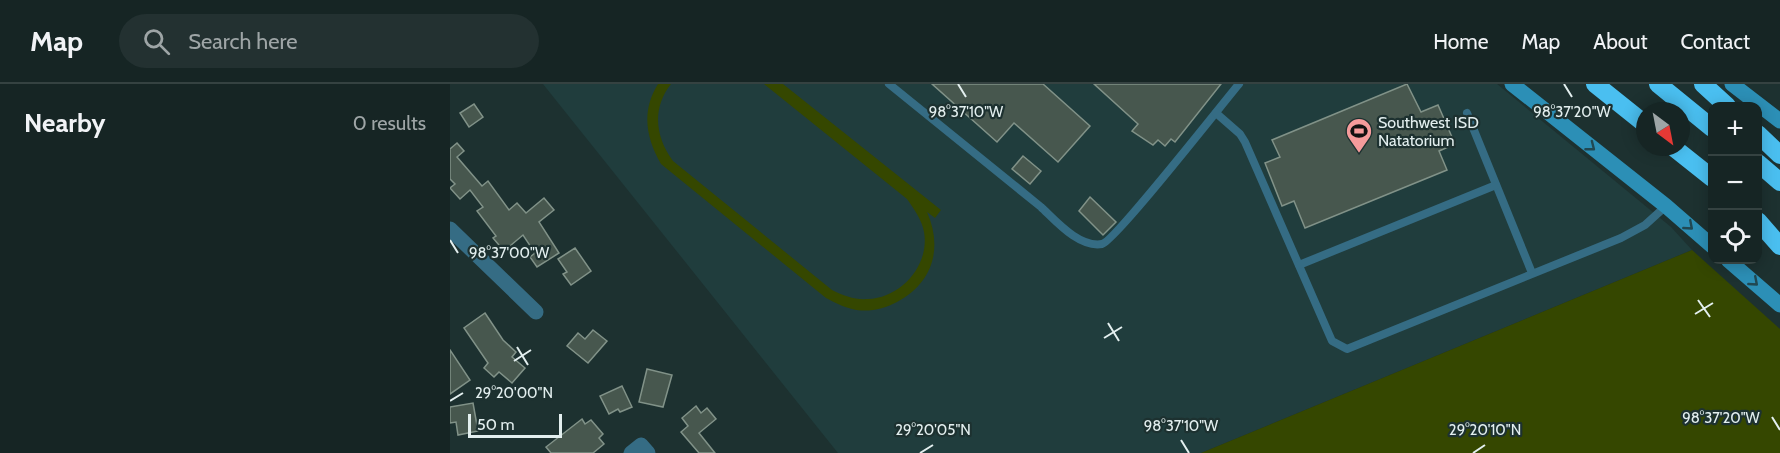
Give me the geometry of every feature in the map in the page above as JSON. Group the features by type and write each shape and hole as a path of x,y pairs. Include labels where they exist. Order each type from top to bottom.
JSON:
{"highway":[{"path":"1595,84 1636,117"},
{"path":"1658,84 1708,124"},
{"path":"1702,84 1722,102"},
{"path":"1762,138 1780,155"},
{"path":"1685,156 1708,174"},
{"path":"1762,166 1780,182"},
{"path":"1762,217 1780,232"},
{"path":"1762,226 1780,246"}],"main road":[{"path":"1512,84 1708,242"},
{"path":"1732,84 1780,122"},
{"path":"1733,264 1780,305"}],"street":[{"path":"450,229 536,312"}],"lane":[{"path":"890,84 1041,207 1061,226 1085,243 1102,244 1168,171 1239,84"},
{"path":"1216,113 1240,134 1245,142 1332,341 1347,349 1621,238 1645,225 1666,206"},
{"path":"1467,113 1532,273"},
{"path":"1299,265 1496,185"}],"shaded area":[{"path":"543,84 1497,84 1671,227 1692,250 1201,453 838,453"}],"green space":[{"path":"658,84 671,84 661,103 658,122 662,142 673,161 832,290 863,299 892,293 911,278 918,267 925,244 920,219 907,199 764,84 783,84 941,210 935,218 927,212 932,225 934,251 927,275 909,294 887,307 875,310 852,309 826,298 661,164 652,144 648,124 649,104"},
{"path":"1692,250 1780,329 1780,453 1201,453"}],"building":[{"path":"932,84 1043,84 1090,126 1058,162 1014,123 997,142"},
{"path":"1094,84 1221,84 1175,142 1171,139 1165,146 1158,140 1153,145 1132,131 1138,124"},
{"name":"Southwest ISD Natatorium","path":"1407,84 1421,112 1438,105 1455,144 1439,151 1447,170 1305,228 1294,201 1282,206 1265,163 1280,157 1272,140"},
{"path":"474,104 483,117 469,127 460,113"},
{"path":"457,143 464,151 457,157 482,186 488,181 509,210 517,203 526,213 544,198 554,210 539,222 559,253 537,267 530,257 535,253 523,235 504,251 493,238 496,236 477,211 483,207 470,190 460,199 450,188 455,184 450,179 450,149"},
{"path":"1023,156 1041,171 1030,184 1012,169"},
{"path":"1090,197 1116,222 1103,235 1079,211"},
{"path":"575,248 591,271 571,285 563,274 567,272 558,259"},
{"path":"485,313 503,340 516,352 512,357 525,368 512,383 499,372 494,377 484,368 488,363 464,328"},
{"path":"593,330 607,341 588,363 567,346 578,333 585,339"},
{"path":"450,350 470,380 450,394"},
{"path":"647,369 672,375 663,407 639,402"},
{"path":"622,386 632,407 620,412 618,409 609,414 600,396"},
{"path":"473,403 478,431 458,435 456,422 450,423 450,407"},
{"path":"696,406 701,413 707,408 716,419 699,433 715,453 699,453 681,432 688,426 682,418"},
{"path":"582,419 585,424 591,420 603,434 599,438 604,444 593,453 551,453 546,447"}],"place":[{"name":"Southwest ISD Natatorium","path":"1359,154"}]}
